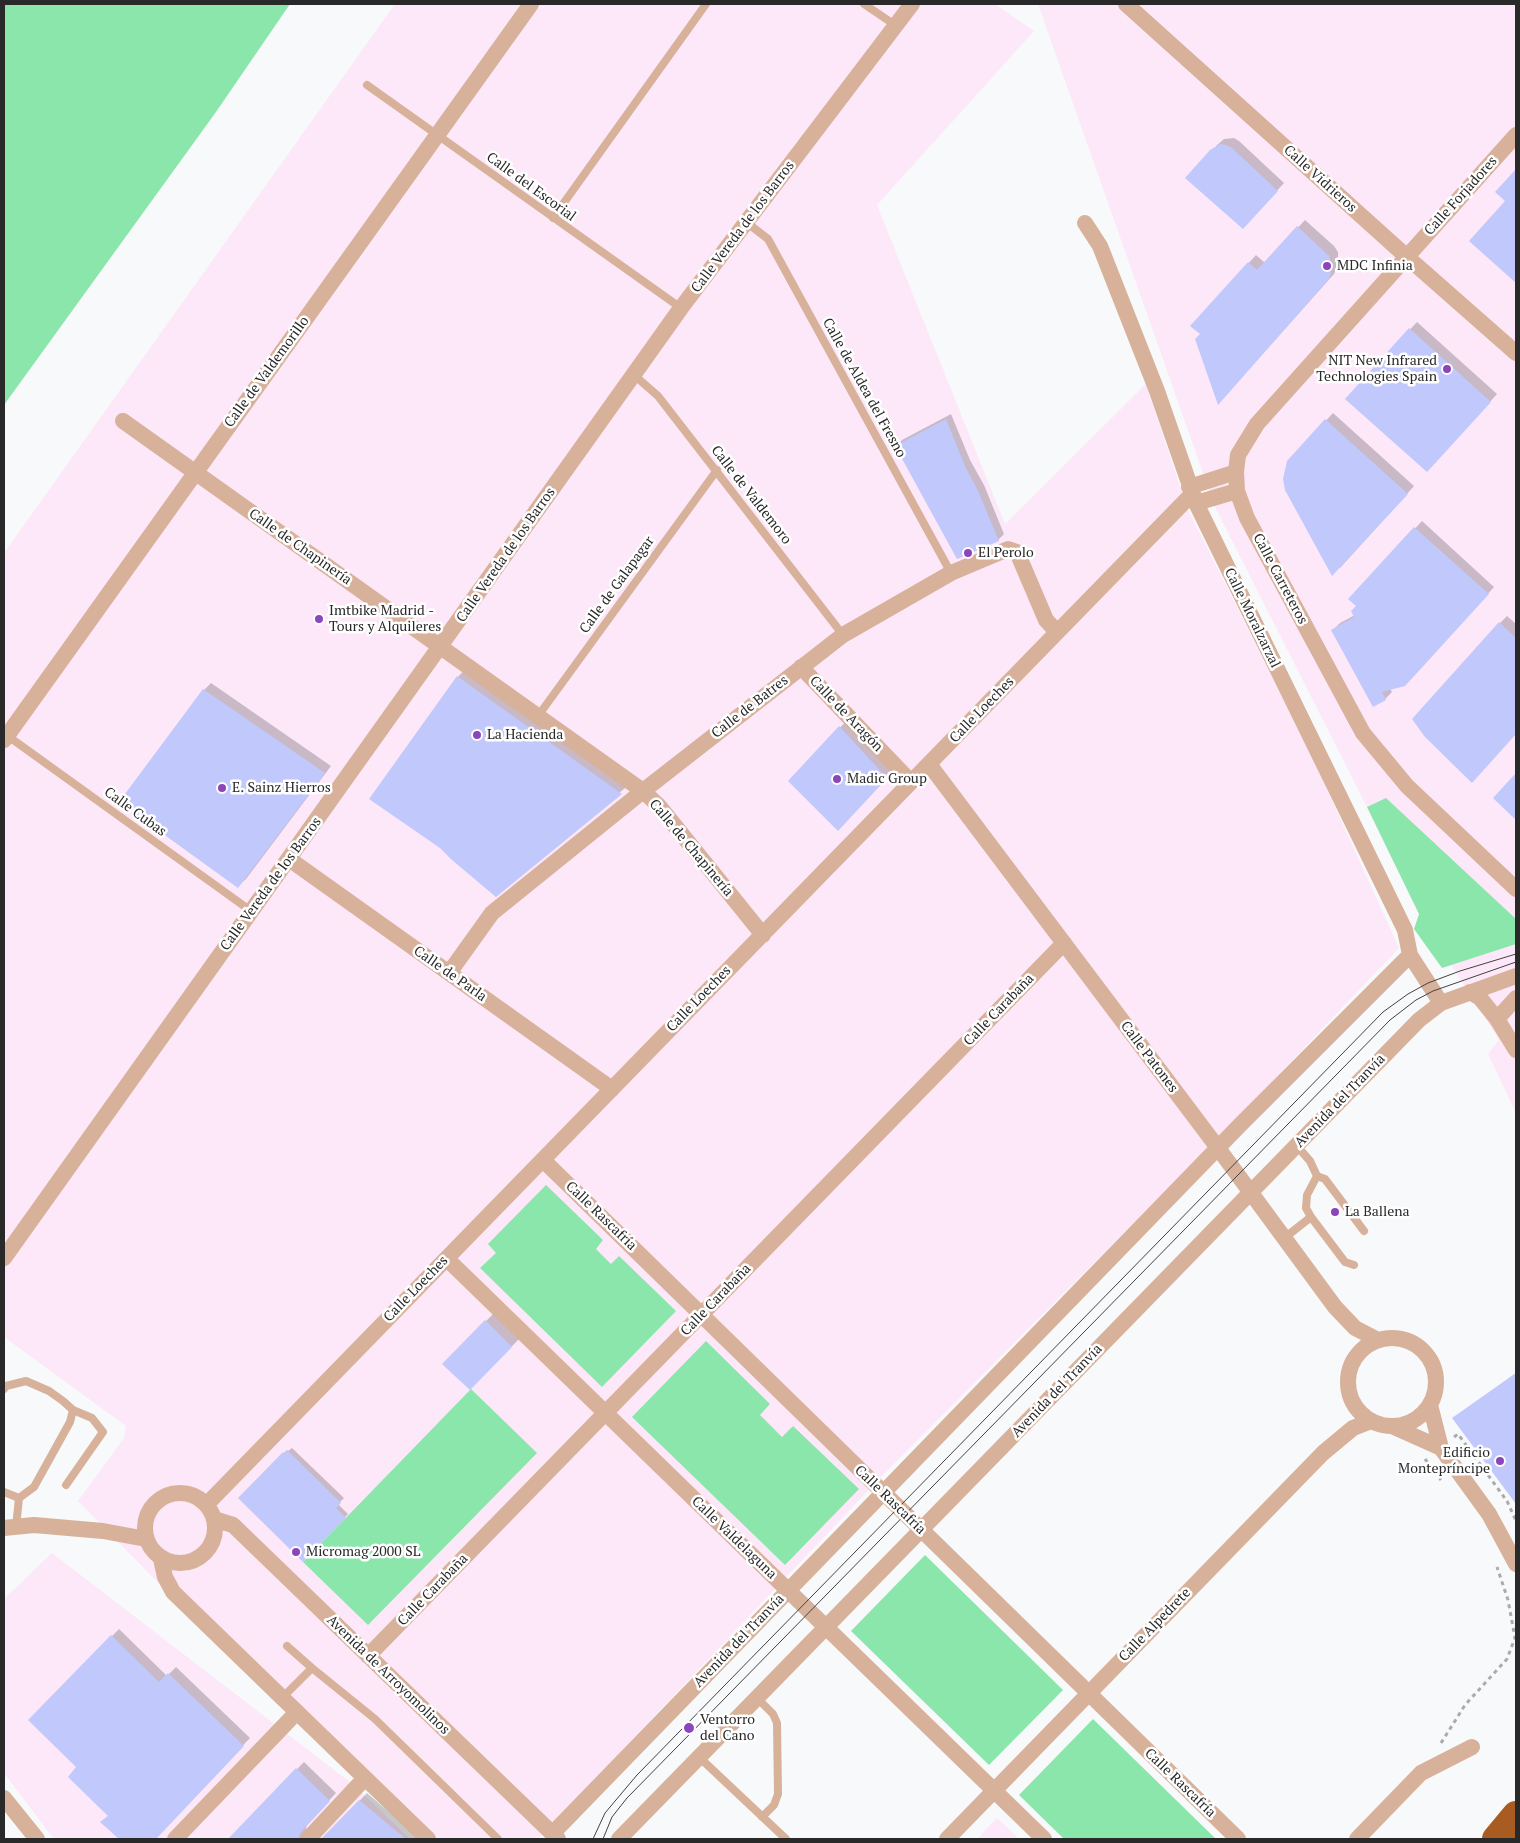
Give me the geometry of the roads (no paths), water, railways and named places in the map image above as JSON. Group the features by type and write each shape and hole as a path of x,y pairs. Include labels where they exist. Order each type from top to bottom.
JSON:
{"street":[{"name":"Calle de Valdemorillo","path":"5,736 531,4"},
{"name":"Calle Vereda de los Barros","path":"5,1253 289,859 681,308 912,4"},
{"name":"Calle Vidrieros","path":"1127,4 1406,258 1516,354"},
{"name":"Calle Forjadores","path":"1406,258 1516,135"},
{"name":"Calle Moralzarzal","path":"1085,223 1100,246 1157,391 1192,495 1405,930 1410,955 1440,1003"},
{"name":"Calle Carreteros","path":"1406,258 1256,424 1238,455 1236,472 1237,492 1247,518 1363,733 1407,786 1516,889"},
{"name":"Calle de Chapinería","path":"123,421 643,791 659,806 763,935"},
{"name":"Calle Loeches","path":"210,1511 446,1258 1192,495 1236,472"},
{"path":"1192,495 1237,492"},
{"name":"Calle de Batres","path":"449,973 492,913 643,791 843,635 951,573 1008,549 1016,552 1046,620 1057,632"},
{"name":"Calle de Aragón","path":"801,667 911,782"},
{"name":"Calle Patones","path":"929,764 1218,1148 1334,1307 1355,1328 1378,1340"},
{"name":"Calle de Parla","path":"289,859 612,1089"},
{"name":"Calle Carabaña","path":"368,1656 1064,943"},
{"name":"Avenida del Tranvía","path":"555,1837 883,1493 1218,1148 1410,955"},
{"name":"Avenida del Tranvía","path":"619,1839 1419,1020 1440,1003 1516,976"},
{"path":"1470,992 1480,998 1497,1019 1516,1050"},
{"path":"1497,1019 1516,998"},
{"name":"Calle Rascafría","path":"543,1160 1238,1839"},
{"name":"Calle Valdelaguna","path":"446,1258 1044,1839"},
{"path":"1393,1338 1408,1341 1421,1348 1431,1360 1436,1375 1436,1390 1430,1405 1421,1416 1408,1424 1382,1426 1370,1421 1359,1412 1351,1400 1348,1386 1349,1371 1355,1358 1365,1347 1378,1340 1393,1338"},
{"path":"1430,1405 1441,1448 1489,1514 1516,1564"},
{"name":"Calle Alpedrete","path":"947,1839 1323,1453 1353,1428 1370,1421"},
{"path":"1394,1426 1441,1448"},
{"path":"174,1493 186,1493 197,1497 210,1511 216,1529 214,1540 201,1557 192,1562 181,1564 161,1559 154,1553 146,1539 144,1527 147,1515 153,1505 162,1497 174,1493"},
{"name":"Avenida de Arroyomolinos","path":"210,1511 233,1525 555,1837"},
{"path":"10,1527 34,1525 103,1531 146,1539"},
{"path":"161,1559 165,1578 173,1592 428,1839"},
{"path":"175,1839 296,1712"},
{"path":"1357,1839 1421,1773 1472,1747"},
{"path":"308,1839 365,1778"},
{"path":"4,1798 36,1839"}],"lane":[{"path":"553,218 706,4"},
{"path":"864,4 895,25"},
{"name":"Calle del Escorial","path":"367,85 681,308"},
{"name":"Calle de Aldea del Fresno","path":"746,222 768,239 951,573"},
{"name":"Calle de Valdemoro","path":"634,375 658,396 843,635"},
{"name":"Calle de Galapagar","path":"538,716 717,470"},
{"name":"Calle Cubas","path":"5,736 251,911"},
{"path":"1296,1146 1310,1161 1317,1176"},
{"path":"1317,1176 1307,1195 1306,1208 1345,1262 1354,1265"},
{"path":"1317,1176 1325,1178 1364,1231"},
{"path":"1284,1239 1311,1217"},
{"path":"4,1389 6,1386 26,1381 64,1401 73,1410 92,1418 103,1432 66,1484"},
{"path":"10,1527 19,1498 34,1487 70,1422 73,1410"},
{"path":"4,1492 19,1498"},
{"path":"287,1646 376,1719 498,1839"},
{"path":"282,1698 312,1668"},
{"path":"757,1698 773,1714 777,1723 778,1794 774,1805 762,1817"},
{"path":"699,1758 786,1839"}],"tram line":[{"path":"593,1839 605,1813 637,1775 1383,1012 1408,994 1428,983 1516,954"},
{"path":"603,1839 612,1817 627,1798 1390,1020 1416,1000 1433,991 1516,962"}],"place":[{"name":"MDC Infinia","path":"1327,266"},
{"name":"NIT New Infrared Technologies Spain","path":"1447,369"},
{"name":"El Perolo","path":"968,553"},
{"name":"Imtbike Madrid - Tours y Alquileres","path":"319,619"},
{"name":"La Hacienda","path":"477,735"},
{"name":"Madic Group","path":"837,779"},
{"name":"E. Sainz Hierros","path":"222,788"},
{"name":"La Ballena","path":"1335,1212"},
{"name":"Edificio Montepríncipe","path":"1500,1461"},
{"name":"Micromag 2000 SL","path":"296,1552"},
{"name":"Ventorro del Cano","path":"689,1728"}]}
